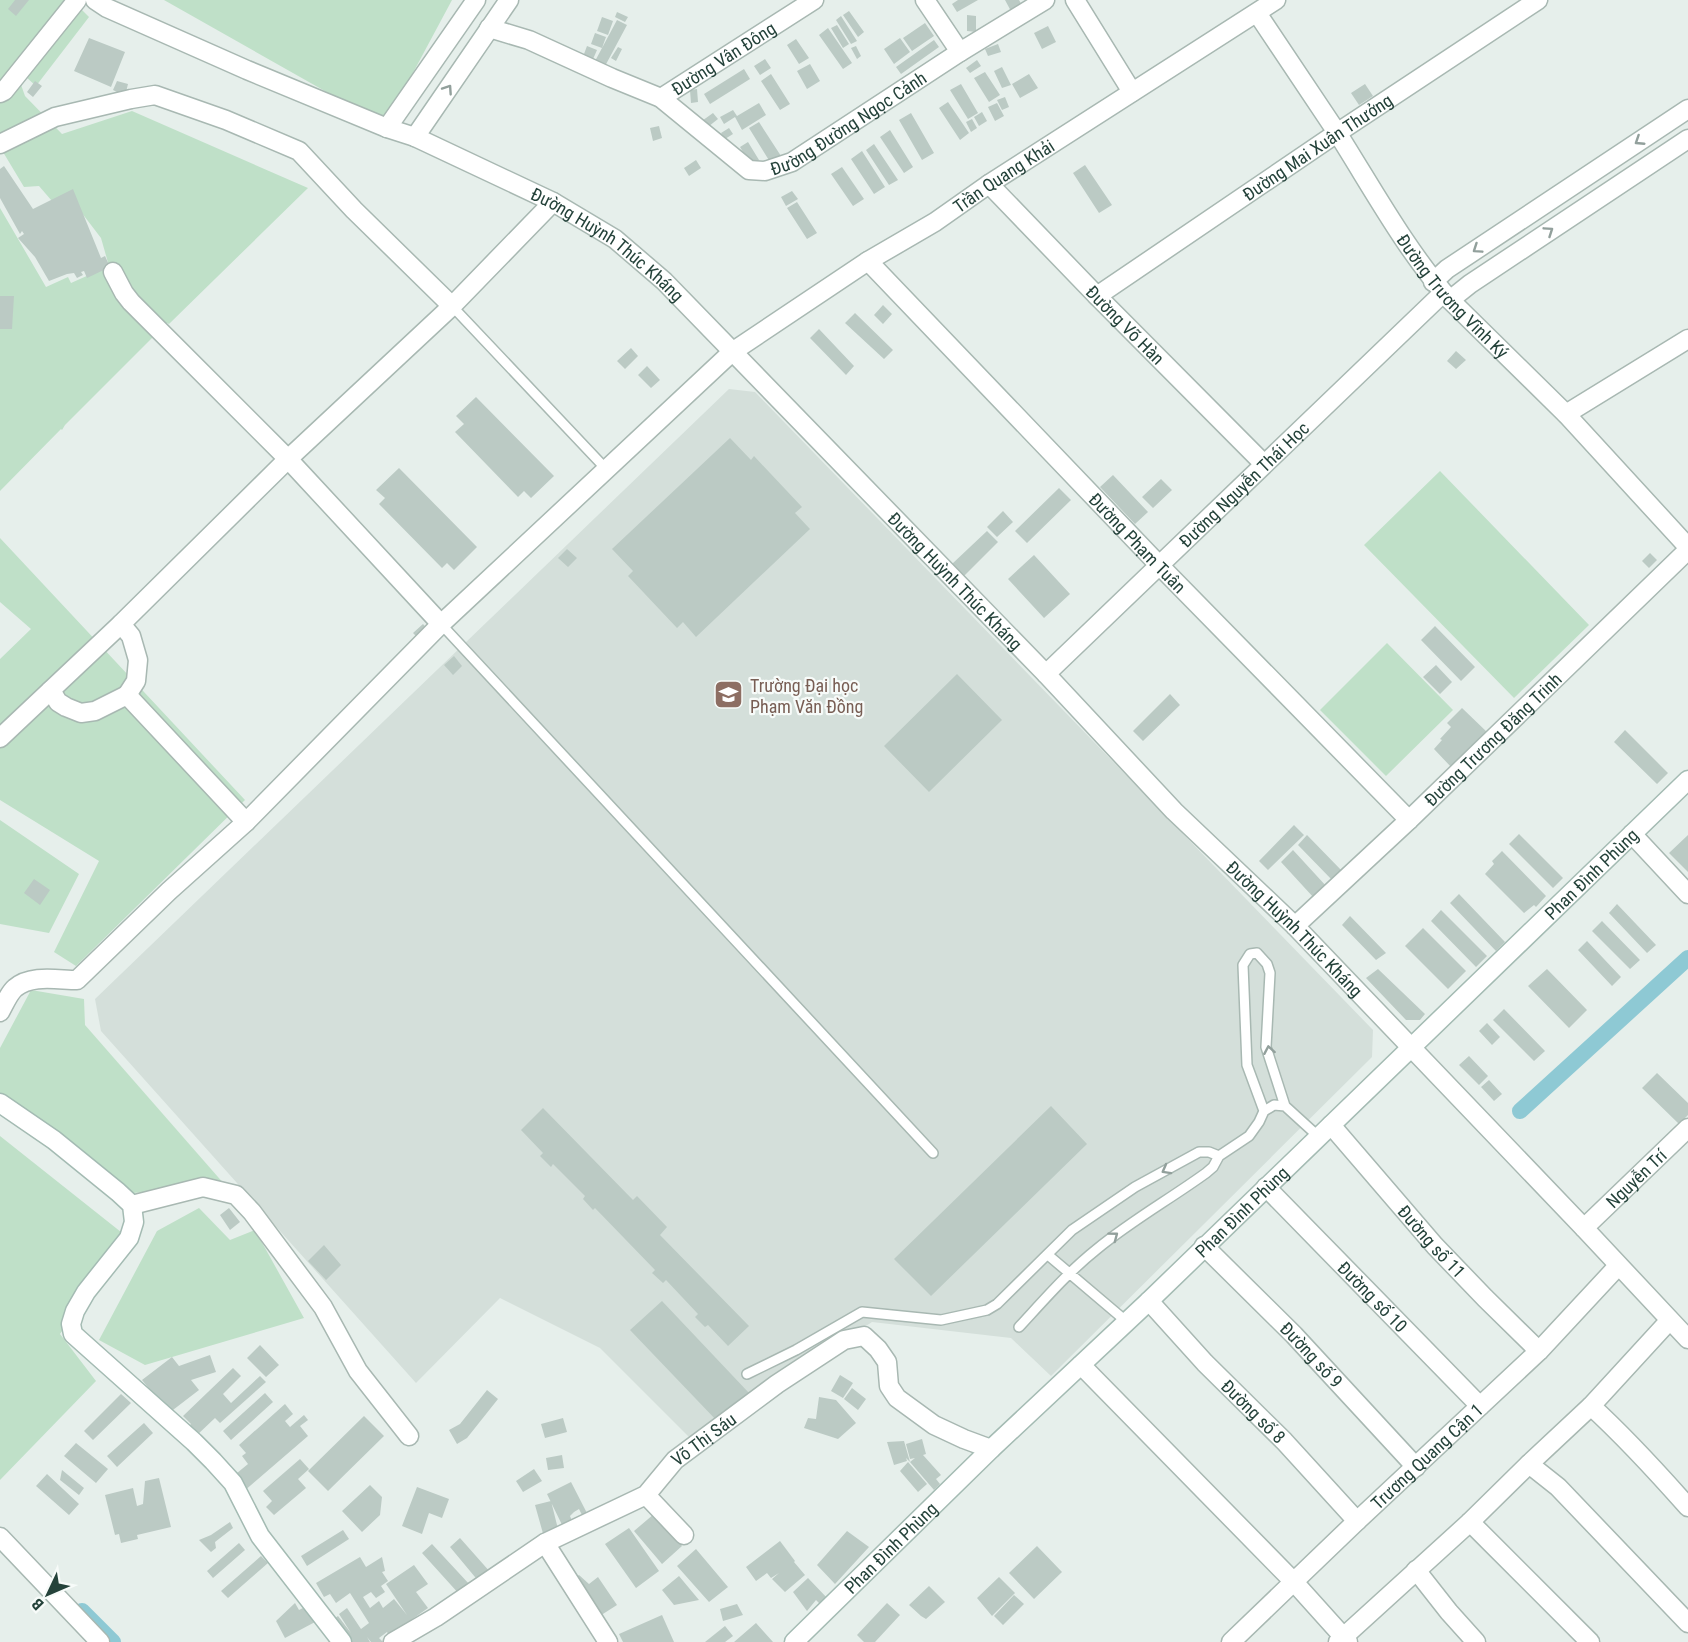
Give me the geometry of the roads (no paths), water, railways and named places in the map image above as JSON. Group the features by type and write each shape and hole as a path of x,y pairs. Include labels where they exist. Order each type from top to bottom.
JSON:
{"street":[{"path":"0,93 4,91 77,0"},
{"name":"Đường Huỳnh Thúc Kháng","path":"95,0 107,8 247,70 387,128 415,137 554,202 615,239 664,281 1046,674 1174,811 1295,926 1688,1340"},
{"path":"387,128 476,0"},
{"path":"415,137 509,0"},
{"name":"Đường Vân Đông","path":"661,98 814,0"},
{"path":"925,0 960,52"},
{"name":"Đường Đường Ngọc Cảnh","path":"489,28 529,40 661,98 749,170 765,171 792,162 960,52 1045,0"},
{"path":"1075,0 1132,92"},
{"name":"Trần Quang Khải","path":"0,1012 14,989 24,982 39,978 77,980 169,891 246,822 441,624 732,352 868,261 935,222 989,184 1276,0"},
{"name":"Đường Mai Xuân Thưởng","path":"1097,296 1538,0"},
{"name":"Đường Trương Vĩnh Ký","path":"1257,13 1337,133 1407,245 1442,292 1566,414 1688,549"},
{"path":"0,144 55,117 155,95 226,120 299,151 354,210 452,306"},
{"name":"Đường Nguyễn Thái Học","path":"1442,292 1448,269 1688,109"},
{"name":"Đường Nguyễn Thái Học","path":"1046,674 1442,292 1479,278 1688,139"},
{"name":"Đường Võ Hàn","path":"989,184 1264,464"},
{"path":"0,738 121,624 288,459 452,306 554,202"},
{"name":"Đường Phạm Tuân","path":"868,261 1159,565 1409,820"},
{"path":"113,272 123,293 131,302 288,459 441,624"},
{"path":"1566,414 1688,339"},
{"name":"Đường Trương Đăng Trinh","path":"1295,926 1409,820 1688,549"},
{"path":"51,690 58,702 81,713 95,711 127,695 136,681 138,660 131,636 121,624"},
{"path":"127,695 246,822"},
{"name":"Phan Đình Phùng","path":"794,1642 1688,780"},
{"path":"1632,834 1688,894"},
{"path":"0,1103 54,1140 132,1205 134,1222 129,1238 86,1292 75,1311 71,1324 73,1334 220,1468 232,1484 260,1536 342,1642"},
{"name":"Nguyễn Trí","path":"1584,1228 1688,1128"},
{"name":"Đường số 11","path":"1325,1131 1539,1351"},
{"path":"132,1205 203,1186 236,1195 252,1212 323,1307 358,1371 409,1436"},
{"name":"Đường số 10","path":"1266,1187 1480,1406"},
{"name":"Đường số 9","path":"1204,1246 1301,1343 1416,1467"},
{"name":"Trương Quang Cận 1","path":"1231,1642 1539,1351 1618,1266"},
{"name":"Đường số 8","path":"1149,1301 1205,1363 1284,1441 1357,1521"},
{"path":"1081,1365 1294,1582 1343,1640 1591,1406 1669,1321"},
{"name":"Võ Thị Sáu","path":"393,1642 436,1617 545,1543 646,1494 675,1460 777,1384 844,1340 864,1336 878,1349 887,1362 889,1386 897,1398 934,1425 992,1449"},
{"path":"1591,1406 1612,1425 1688,1507"},
{"path":"1529,1464 1558,1487 1688,1623"},
{"path":"646,1494 684,1534"},
{"path":"1470,1522 1590,1642"},
{"path":"0,1537 100,1642"},
{"path":"545,1543 608,1642"},
{"path":"1416,1570 1476,1642"}],"lane":[{"path":"452,306 607,470"},
{"path":"441,624 933,1153"},
{"path":"1264,1111 1247,1065 1244,965 1250,954 1257,953 1267,964 1270,973 1266,1047 1285,1106"},
{"path":"1019,1327 1069,1273 1120,1231 1214,1167 1219,1156 1249,1136 1264,1111 1274,1105 1285,1106 1325,1131"},
{"path":"747,1374 796,1350 862,1312 941,1320 987,1310 997,1304 1072,1230 1136,1187 1199,1152 1209,1152 1219,1156"},
{"path":"1048,1255 1127,1322"}],"waterway":[{"path":"1520,1111 1688,958"},
{"path":"82,1611 113,1642"}],"place":[{"name":"Trường Đại học Phạm Văn Đồng","path":"729,695"}]}
